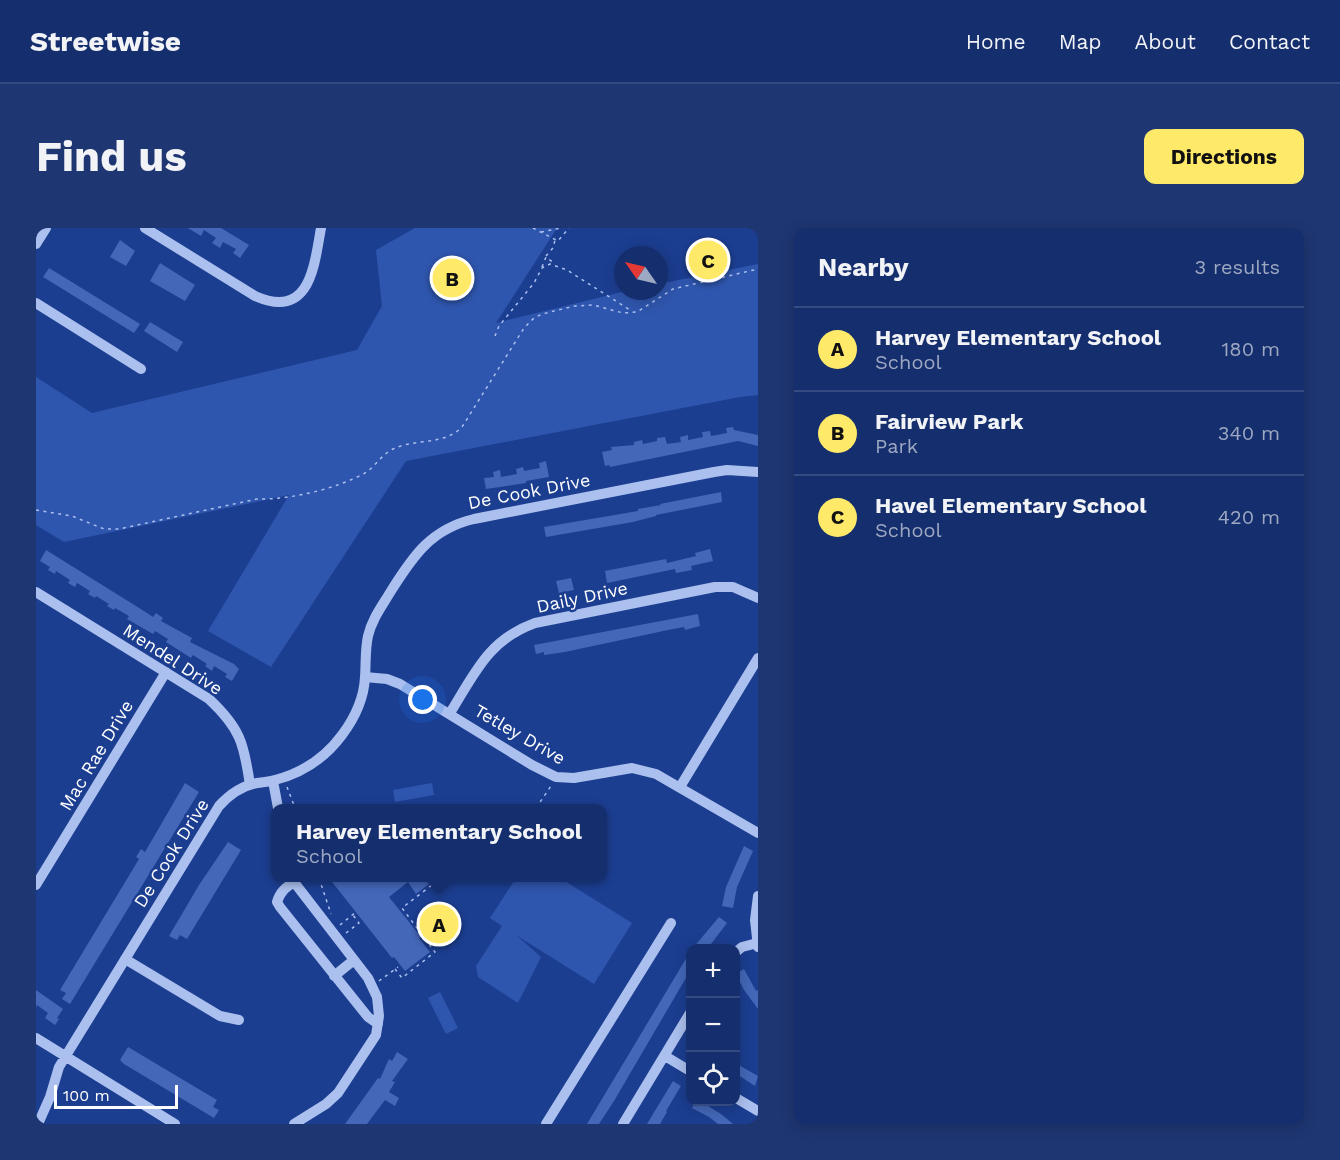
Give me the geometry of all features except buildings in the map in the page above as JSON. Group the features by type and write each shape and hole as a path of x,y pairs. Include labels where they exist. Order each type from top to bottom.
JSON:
{"street":[{"path":"36,244 46,228"},
{"path":"145,228 246,291 271,302 284,302 296,298 305,291 316,257 321,228"},
{"path":"36,303 141,369"},
{"name":"De Cook Drive","path":"38,1124 65,1056 219,806 238,789 250,784 273,781 308,767 333,745 348,725 358,707 365,676 368,637 381,606 418,552 433,538 451,526 474,519 714,472 727,470 758,472"},
{"name":"Daily Drive","path":"450,713 486,656 504,638 524,627 715,587 733,587 758,598"},
{"name":"Mendel Drive","path":"36,592 204,695 227,716 237,731 246,753 250,784"},
{"path":"680,787 758,658"},
{"name":"Mac Rae Drive","path":"36,885 166,672"},
{"name":"Tetley Drive","path":"365,676 387,679 400,684 532,765 556,777 574,778 632,768 656,774 758,833"},
{"path":"273,781 277,804"},
{"path":"291,882 282,890 277,902 377,1030"},
{"path":"294,1124 326,1104 338,1093 377,1030 379,1016 375,989 295,882"},
{"path":"740,948 757,945 755,921 758,896"},
{"path":"546,1124 671,923"},
{"path":"125,959 220,1016 239,1020"},
{"path":"334,975 354,960"},
{"path":"623,1124 686,1020"},
{"path":"36,1038 175,1124"},
{"path":"665,1056 686,1069"},
{"path":"740,1101 758,1112"}],"path":[{"path":"533,228 555,239 561,239 569,228"},
{"path":"540,232 561,228"},
{"path":"495,336 499,326 534,283 546,257 553,248 555,239"},
{"path":"546,257 555,265 630,310"},
{"path":"542,268 550,264 555,265"},
{"path":"36,510 72,516 104,529 119,529 257,499 275,499 336,484 368,472 393,449 446,439 455,434 462,427 524,328 534,318 554,310 585,305 623,314 638,312 673,289 758,269"},
{"path":"539,804 556,777"},
{"path":"286,786 293,804"},
{"path":"320,882 331,914 330,918"},
{"path":"394,969 402,978 435,952 402,908 436,882"},
{"path":"338,927 356,912"},
{"path":"344,935 359,923 353,915"},
{"path":"379,981 398,967"}],"shaded area":[{"path":"415,228 557,228 496,323 614,294 614,300 668,300 668,282 758,264 758,395 406,461 271,667 208,631 289,495 64,542 36,525 36,377 92,413 357,350 382,306 376,250"},
{"path":"432,783 434,795 395,802 393,790"},
{"path":"513,882 566,882 632,923 594,984 516,935 541,957 518,1003 478,977 476,966 502,926 490,918"},
{"path":"440,992 458,1028 446,1034 428,998"}],"place":[{"name":"Havel Elementary School","path":"708,260"},
{"name":"Fairview Park","path":"452,278"},
{"name":"Harvey Elementary School","path":"439,924"}]}
